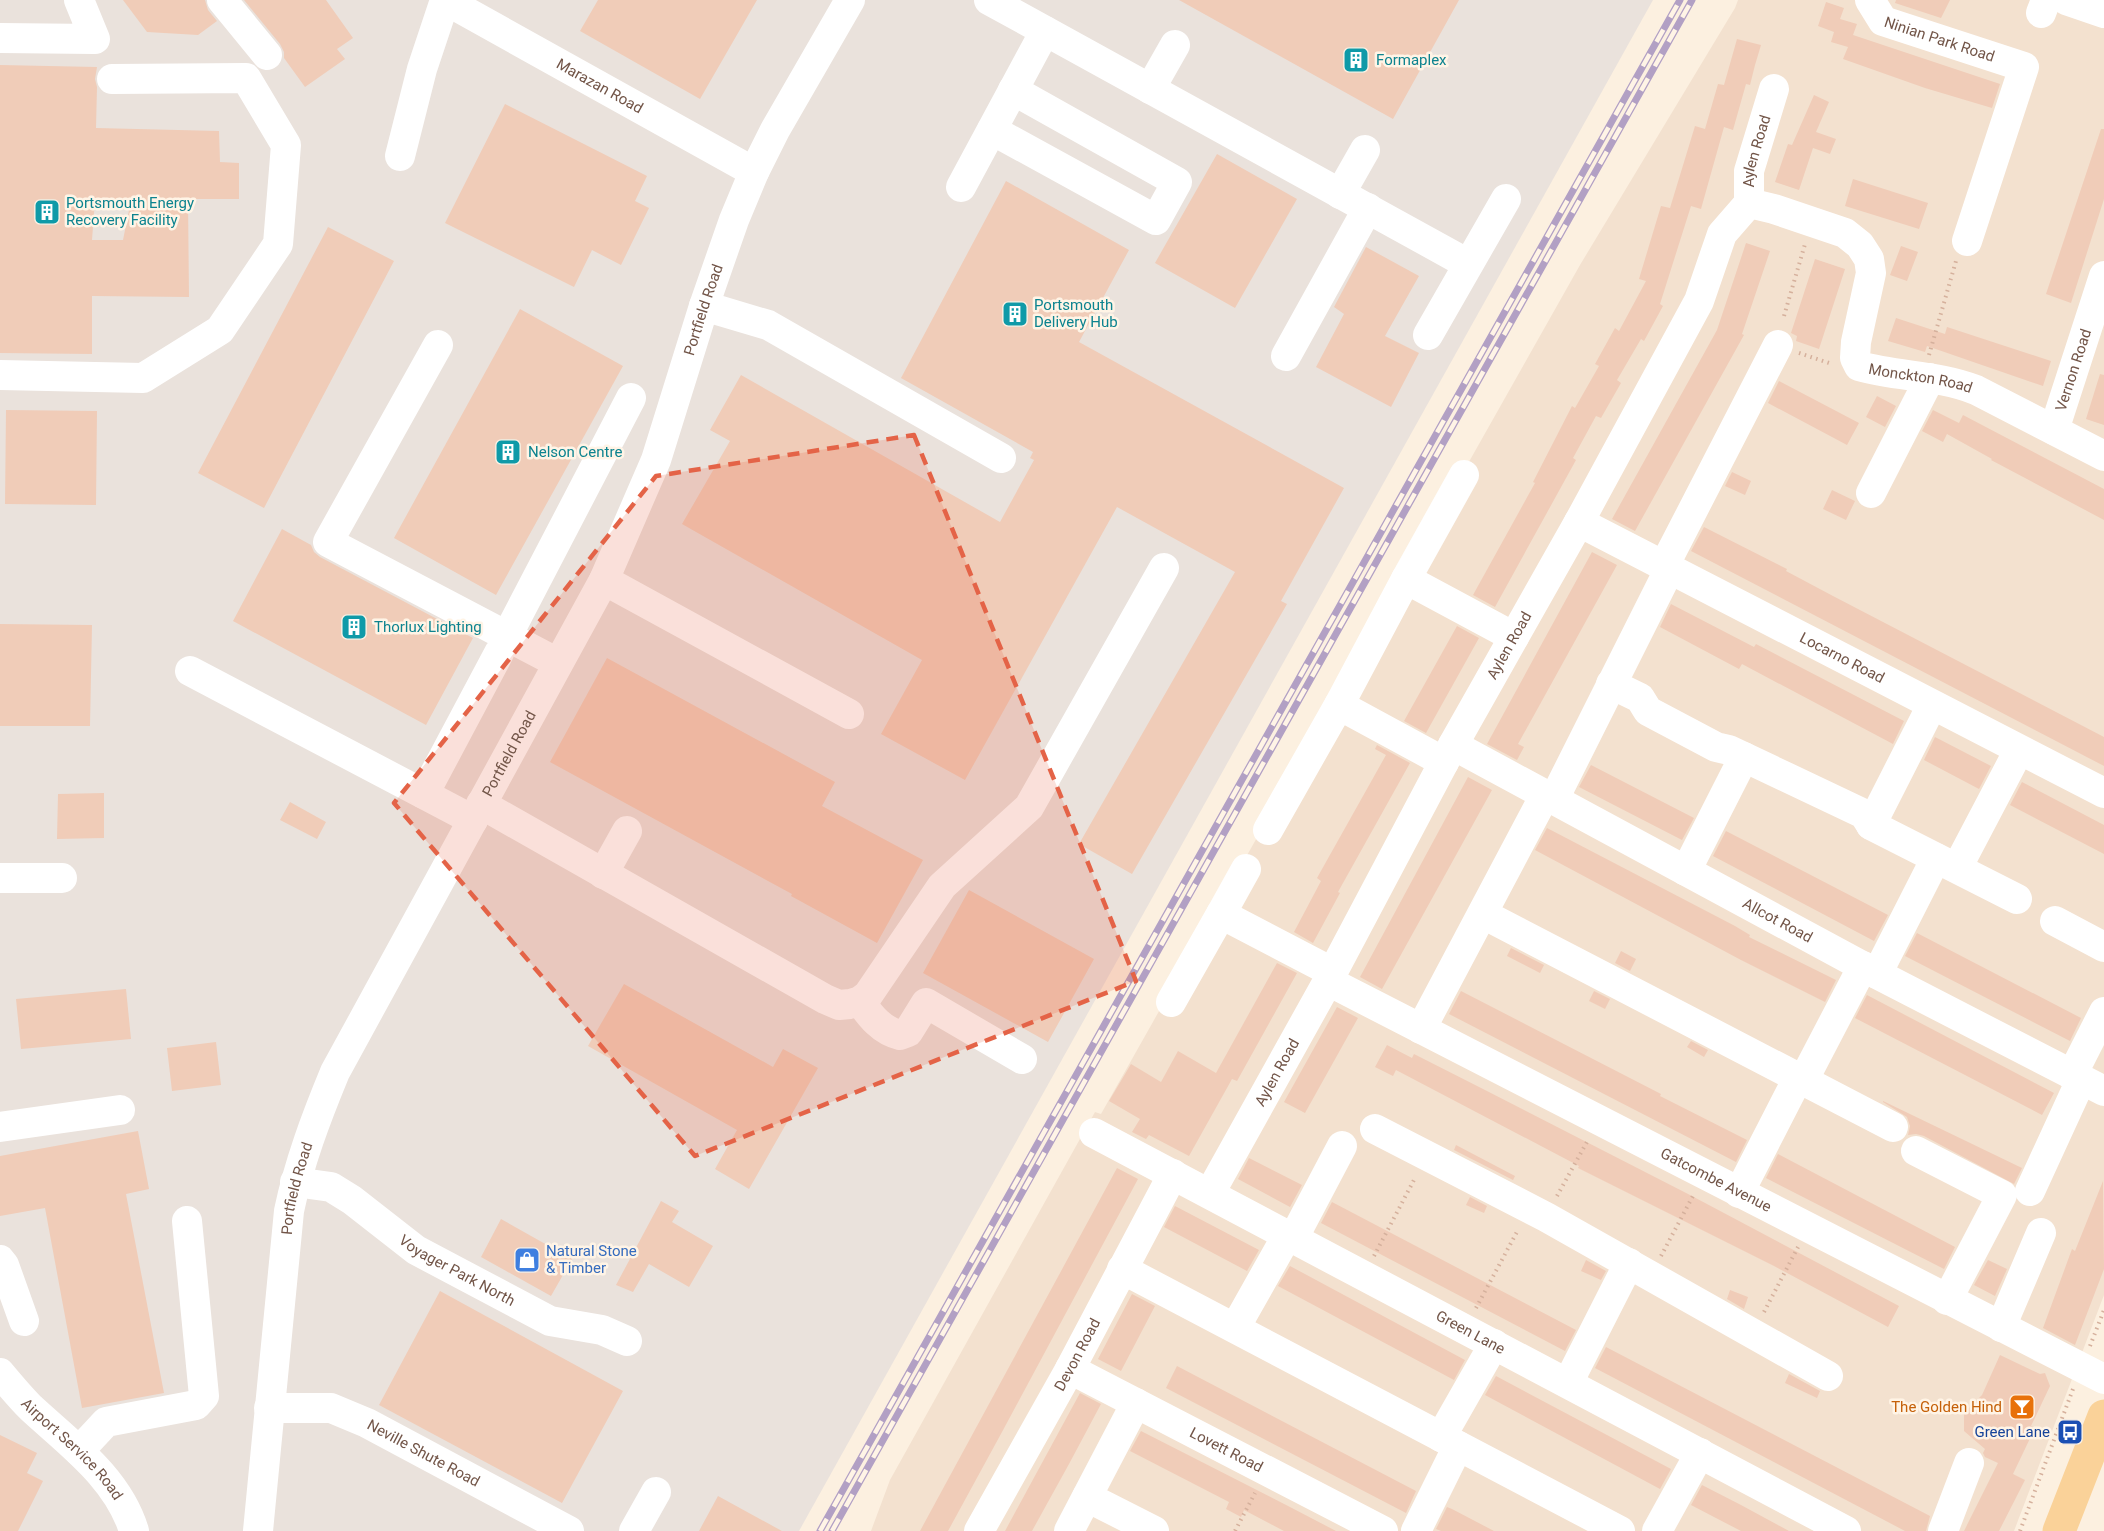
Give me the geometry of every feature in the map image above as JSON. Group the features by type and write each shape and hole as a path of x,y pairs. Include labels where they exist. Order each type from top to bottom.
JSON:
{"main road":[{"path":"2059,1531 2104,1416"}],"street":[{"path":"0,38 95,39 79,0"},
{"path":"222,0 267,56"},
{"name":"Marazan Road","path":"400,156 422,69 445,0 754,172"},
{"name":"Portfield Road","path":"258,1531 289,1211 295,1182 315,1121 335,1072 604,580 656,460 704,306 734,220 754,172 775,130 850,0"},
{"path":"989,0 1468,264"},
{"path":"2051,4 2104,13"},
{"name":"Ninian Park Road","path":"1882,7 2020,67 2024,66 1967,241"},
{"path":"961,187 1045,31"},
{"path":"1150,89 1175,45"},
{"path":"0,375 143,378 220,330 278,244 286,145 246,78 112,79"},
{"name":"Aylen Road","path":"1210,1193 1699,301 1722,234 1749,203 1749,171 1774,89"},
{"path":"992,130 1156,220 1178,182 1013,90"},
{"path":"1340,194 1365,150"},
{"path":"1428,335 1506,199"},
{"name":"Monckton Road","path":"1749,203 1774,208 1845,232 1860,245 1869,259 1871,273 1856,342 1856,358 1859,366 1876,371 1958,383 2104,456"},
{"path":"1286,356 1368,208"},
{"name":"Vernon Road","path":"2054,430 2104,276"},
{"path":"704,306 768,325 1001,458"},
{"path":"438,345 328,542 503,644 558,663"},
{"path":"1422,1029 1611,684 1778,345"},
{"path":"1872,493 1930,378"},
{"path":"424,794 631,398"},
{"path":"1268,830 1464,475"},
{"name":"Locarno Road","path":"1579,522 2104,794"},
{"path":"849,1003 876,985 942,886 1029,807 1164,568"},
{"path":"1406,579 1514,637"},
{"path":"604,580 849,714"},
{"path":"190,670 424,794 477,812 603,873 869,1013 884,1028 900,1035 908,1032 926,1003 1022,1059"},
{"path":"1611,684 1640,698 1648,711 1716,747 1729,750 1864,814 1871,825 2017,899"},
{"name":"Allcot Road","path":"1339,705 1550,797 1870,970 2085,1082"},
{"path":"1871,825 1932,705"},
{"path":"1739,1193 1800,1080 1870,970 1947,863 2019,750"},
{"path":"1686,871 1744,757"},
{"path":"603,873 627,831"},
{"path":"1171,1002 1246,869"},
{"path":"0,878 62,878"},
{"name":"Gatcombe Avenue","path":"1221,914 1422,1029 2104,1379"},
{"path":"1483,914 1893,1127"},
{"path":"2055,921 2104,947"},
{"path":"2030,1191 2085,1082 2104,1012"},
{"path":"0,1127 120,1110"},
{"path":"1375,1129 1538,1213 1828,1376"},
{"name":"Green Lane","path":"1094,1133 1846,1531"},
{"path":"1235,1328 1342,1146"},
{"path":"1916,1151 2002,1195 1947,1300"},
{"name":"Devon Road","path":"979,1531 1070,1369 1173,1174"},
{"name":"Voyager Park North","path":"295,1182 331,1187 352,1200 416,1250 550,1321 602,1330 627,1341"},
{"path":"79,1451 106,1422 196,1405 204,1396 188,1221"},
{"path":"2001,1327 2041,1233"},
{"path":"0,1260 4,1265 24,1321"},
{"path":"1122,1269 1620,1531"},
{"path":"1568,1383 1640,1269"},
{"path":"1416,1531 1450,1441 1494,1344"},
{"name":"Lovett Road","path":"1070,1369 1383,1531"},
{"name":"Airport Service Road","path":"0,1373 30,1406 107,1479 125,1509 134,1531"},
{"path":"1069,1531 1136,1403"},
{"name":"Neville Shute Road","path":"269,1408 331,1408 368,1423 569,1531"},
{"path":"1658,1531 1700,1453"},
{"path":"1943,1531 1969,1463"},
{"path":"634,1531 656,1492"},
{"path":"1087,1497 1154,1531"}],"path":[{"path":"1784,316 1812,221"},
{"path":"1778,345 1830,364 1859,366"},
{"path":"1465,1329 1599,1120"},
{"path":"1364,1275 1426,1156"},
{"path":"1640,1269 1704,1174"},
{"path":"1753,1334 1808,1228"},
{"path":"2090,1348 2104,1310"},
{"path":"2020,1531 2074,1386"},
{"path":"1235,1531 1267,1471"}],"highlighted area":[{"path":"914,435 1136,981 695,1156 394,803 656,476"}],"shaded area":[{"path":"0,0 1653,0 799,1531 0,1531"},
{"path":"1738,0 2104,0 2104,1295 2014,1531 871,1531 890,1480 1095,1112 1101,1114 1580,265"}],"building":[{"path":"123,0 205,0 208,10 217,21 198,35 147,32"},
{"path":"244,0 326,0 353,38 337,49 345,59 305,87 284,58 280,44"},
{"path":"598,0 757,0 700,99 580,31"},
{"name":"Formaplex","path":"1179,0 1459,0 1393,119"},
{"path":"1896,0 1950,0 1941,18 1895,3"},
{"path":"1826,2 1844,8 1840,19 1857,24 1853,35 2000,84 1992,108 1925,88 1843,59 1848,47 1831,42 1834,32 1818,26"},
{"path":"1737,39 1761,45 1750,85 1746,84 1733,130 1724,127 1701,209 1691,206 1660,304 1663,306 1644,341 1641,339 1617,380 1621,383 1601,418 1596,416 1573,458 1576,460 1495,607 1473,595 1535,483 1533,482 1572,406 1575,408 1599,366 1595,364 1615,328 1619,331 1646,281 1639,279 1661,206 1670,208 1695,126 1705,129 1718,84 1724,85"},
{"name":"Portsmouth Energy Recovery Facility","path":"0,65 97,67 95,79 97,87 96,128 219,131 220,162 239,163 239,199 188,199 189,297 92,296 92,354 0,353","holes":["95,200 131,200 123,240 92,240"]},
{"path":"1814,95 1829,102 1816,132 1836,139 1830,154 1813,148 1799,190 1775,182 1788,144 1792,145"},
{"path":"505,104 647,176 635,201 649,208 621,265 592,250 574,287 445,223"},
{"path":"2101,129 2104,129 2104,199 2071,303 2046,294"},
{"path":"1217,154 1297,199 1235,308 1155,263"},
{"path":"1853,179 1928,203 1919,229 1845,206"},
{"path":"1006,181 1129,250 1079,342 1344,488 1281,601 1287,604 1132,874 1079,844 1235,572 1117,507 965,780 881,734 922,660 682,524 730,441 710,430 741,375 1000,522 1034,460 1030,458 1033,452 901,378"},
{"path":"328,227 394,261 264,508 198,473"},
{"path":"1746,243 1770,251 1742,334 1744,335 1635,531 1612,519 1717,330"},
{"path":"1901,246 1918,252 1907,281 1890,275"},
{"path":"1366,247 1419,276 1385,336 1419,353 1391,407 1316,367 1344,314 1334,307"},
{"path":"1815,259 1845,269 1819,349 1796,341 1797,336 1791,333"},
{"name":"Nelson Centre","path":"520,309 623,366 496,595 394,538"},
{"path":"1896,318 1945,334 1947,327 2051,361 2043,386 1927,346 1925,352 1888,341"},
{"path":"2100,374 2104,375 2104,425 2086,419"},
{"path":"1779,381 1859,423 1847,445 1768,403"},
{"path":"1877,396 1896,406 1885,427 1866,417"},
{"path":"6,410 97,411 96,505 5,504"},
{"path":"1933,410 1959,423 1963,415 2104,489 2104,520 1947,434 1943,442 1922,431"},
{"path":"1732,472 1751,481 1745,495 1725,486"},
{"path":"1832,490 1855,501 1846,520 1823,509"},
{"path":"1704,527 2104,737 2104,766 1691,551"},
{"name":"Thorlux Lighting","path":"282,529 311,545 320,557 473,638 426,725 233,621"},
{"path":"1592,552 1617,565 1518,744 1524,747 1517,760 1487,744"},
{"path":"1671,604 1754,647 1756,644 1904,721 1893,744 1742,664 1739,669 1660,627"},
{"path":"0,624 92,625 90,726 0,726"},
{"path":"1457,626 1479,638 1426,733 1404,721"},
{"path":"607,658 835,782 822,806 923,860 877,943 550,762"},
{"path":"1935,737 1991,766 1979,789 1924,760"},
{"path":"1377,745 1410,763 1338,892 1340,893 1313,943 1294,932 1321,881 1317,878 1386,755 1375,749"},
{"path":"1591,765 1694,818 1682,840 1579,787"},
{"path":"1468,777 1492,790 1382,989 1360,977"},
{"path":"2022,782 2104,825 2104,854 2010,805"},
{"path":"104,793 104,838 57,839 58,794"},
{"path":"290,802 326,822 317,839 280,820"},
{"path":"1547,828 1735,926 1750,935 1749,937 1836,980 1825,1002 1535,850"},
{"path":"1726,831 1888,915 1874,941 1713,856"},
{"path":"969,890 1094,959 1048,1042 923,973"},
{"path":"1917,933 2081,1018 2070,1041 1905,956"},
{"path":"1511,948 1544,965 1540,973 1507,956"},
{"path":"1621,951 1636,959 1630,971 1615,963"},
{"path":"1277,963 1297,973 1237,1081 1232,1079 1189,1156 1149,1135 1146,1139 1132,1132 1140,1119 1109,1101 1131,1064 1161,1082 1178,1051 1216,1073"},
{"path":"624,984 773,1067 783,1049 818,1068 749,1189 715,1169 737,1130 588,1046"},
{"path":"126,989 131,1039 21,1049 16,999"},
{"path":"1461,991 1747,1140 1736,1162 1449,1014"},
{"path":"1594,991 1610,999 1605,1009 1589,1001"},
{"path":"1867,995 2054,1093 2042,1115 1855,1018"},
{"path":"1337,1007 1358,1018 1305,1113 1284,1102"},
{"path":"1691,1041 1708,1050 1704,1057 1687,1047"},
{"path":"216,1042 221,1085 172,1091 167,1048"},
{"path":"1387,1045 1412,1058 1414,1054 1485,1090 1899,1306 1888,1327 1774,1266 1578,1168 1579,1166 1396,1070 1393,1076 1375,1067"},
{"path":"1883,1101 2022,1168 2014,1184 1924,1136 1908,1135 1910,1126 1907,1117"},
{"path":"138,1131 149,1189 126,1194 164,1393 82,1408 45,1208 0,1216 0,1156"},
{"path":"1456,1145 1515,1176 1513,1180 1454,1150"},
{"path":"1778,1154 1955,1247 1944,1269 1766,1178"},
{"path":"1249,1158 1302,1185 1290,1207 1238,1179"},
{"path":"1117,1168 1138,1179 1002,1432 948,1531 920,1531"},
{"path":"2103,1181 2104,1269 2075,1345 2043,1328 2072,1249 2075,1251"},
{"path":"1470,1197 1487,1206 1484,1213 1466,1205"},
{"path":"661,1201 679,1211 672,1222 713,1246 689,1287 649,1264 633,1292 616,1285"},
{"path":"1332,1202 1576,1330 1565,1351 1321,1223"},
{"path":"1175,1206 1259,1250 1247,1271 1164,1227"},
{"path":"501,1219 572,1259 551,1296 481,1257"},
{"path":"1586,1260 1606,1271 1601,1280 1581,1271"},
{"path":"1988,1260 2007,1269 1995,1296 1974,1285"},
{"path":"1290,1266 1465,1360 1454,1380 1278,1286"},
{"path":"1730,1290 1748,1297 1744,1309 1727,1299"},
{"path":"440,1291 623,1391 562,1503 379,1405"},
{"path":"1132,1294 1155,1306 1121,1371 1098,1359"},
{"path":"1606,1347 1930,1516 1926,1531 1905,1531 1595,1368"},
{"name":"The Golden Hind","path":"2000,1355 2040,1374 2045,1373 2050,1386 2031,1426 2035,1428 2013,1474 2025,1480 1999,1531 1964,1531 1998,1463 1985,1457 1983,1453 1985,1449 1964,1431 1964,1413 1982,1395"},
{"path":"1177,1366 1416,1491 1406,1513 1166,1388"},
{"path":"1789,1374 1820,1391 1817,1398 1785,1383"},
{"path":"1496,1376 1671,1469 1660,1489 1485,1395"},
{"path":"1080,1393 1101,1404 1069,1464 1032,1531 1005,1531"},
{"path":"1141,1431 1336,1531 1284,1531 1244,1510 1241,1517 1226,1509 1229,1502 1130,1451"},
{"path":"0,1435 37,1453 27,1473 43,1481 18,1531 0,1531"},
{"path":"1702,1485 1789,1531 1741,1531 1691,1505"},
{"path":"718,1496 782,1531 699,1531"},
{"path":"1447,1507 1494,1531 1441,1531 1436,1529"}],"railway":[{"path":"820,1531 1680,0"},
{"path":"832,1531 1692,0"}],"place":[{"name":"Formaplex","path":"1356,60"},
{"name":"Portsmouth Energy Recovery Facility","path":"47,212"},
{"name":"Portsmouth Delivery Hub","path":"1015,314"},
{"name":"Nelson Centre","path":"508,452"},
{"name":"Thorlux Lighting","path":"354,627"},
{"name":"Natural Stone & Timber","path":"527,1260"},
{"name":"The Golden Hind","path":"2022,1407"},
{"name":"Green Lane","path":"2070,1432"}]}
